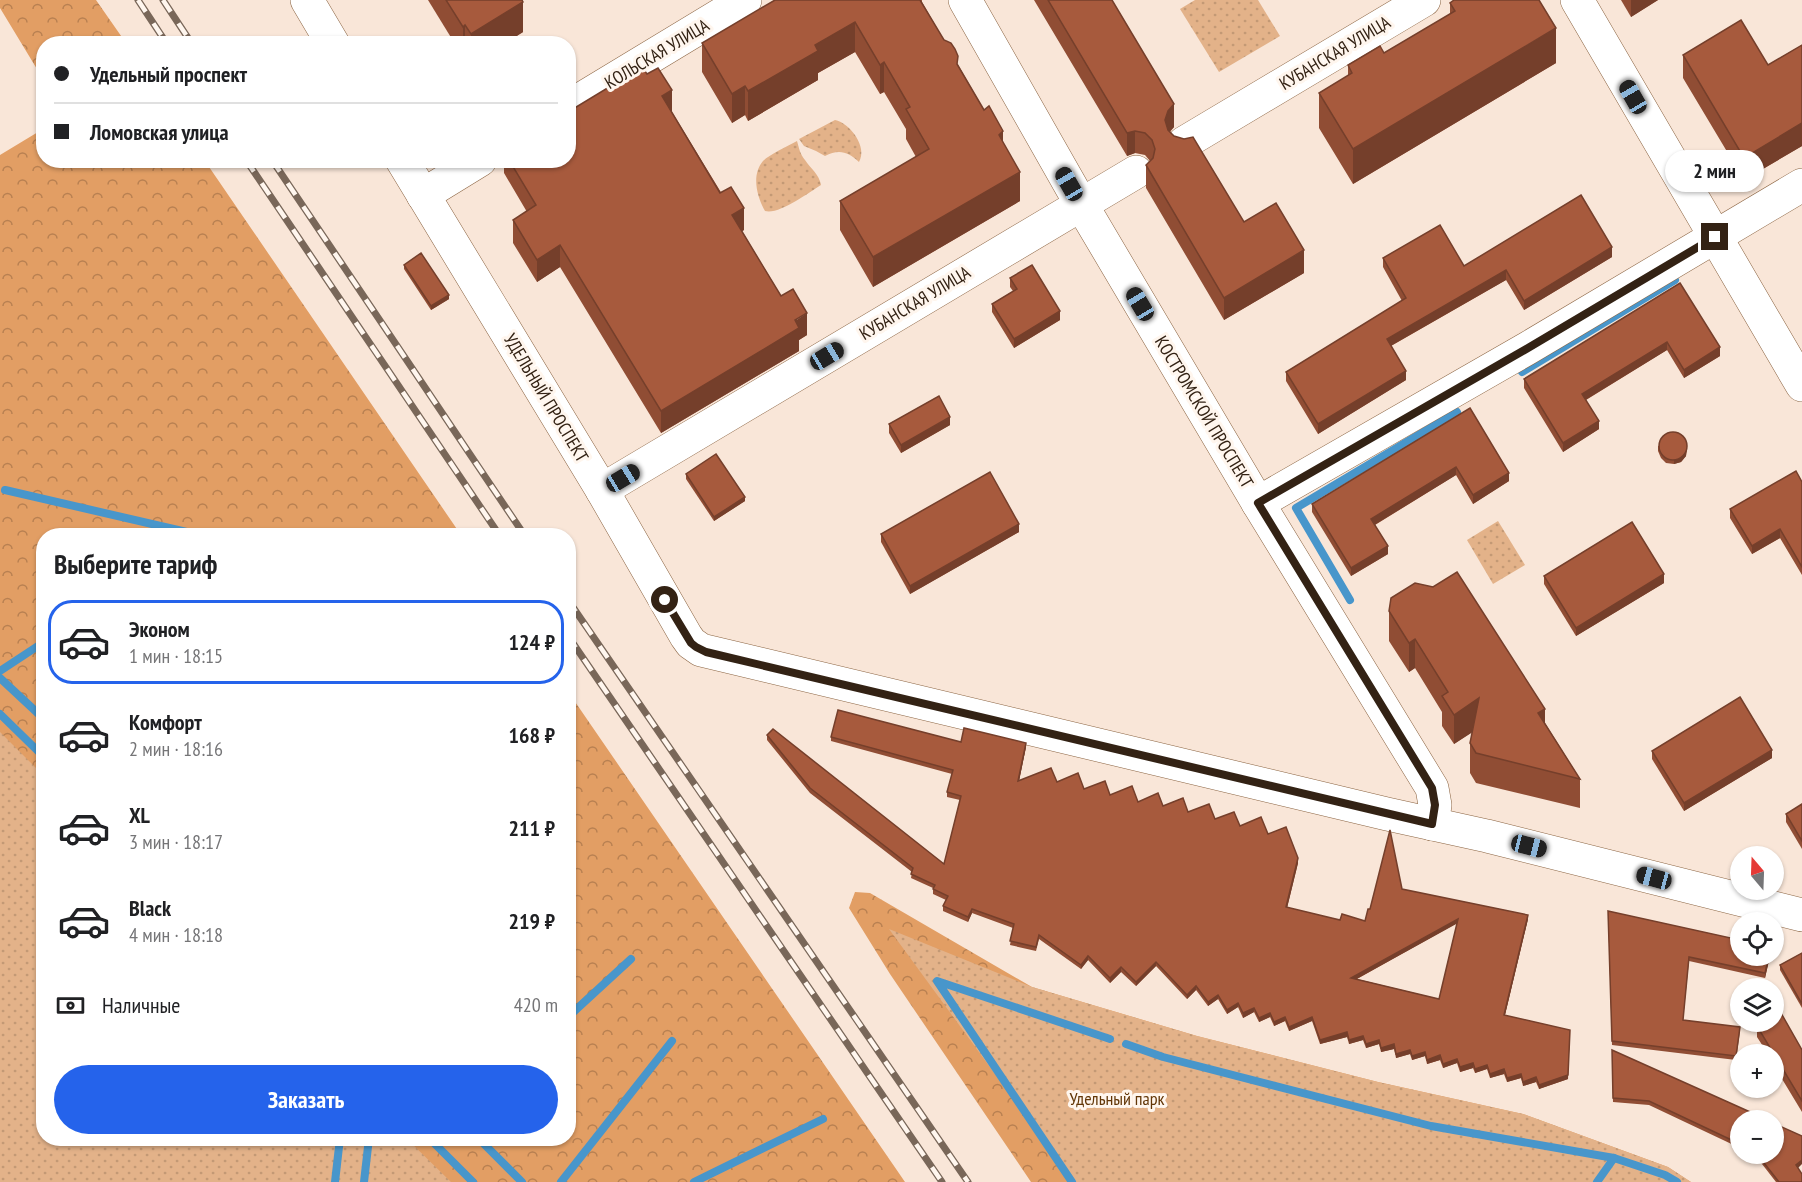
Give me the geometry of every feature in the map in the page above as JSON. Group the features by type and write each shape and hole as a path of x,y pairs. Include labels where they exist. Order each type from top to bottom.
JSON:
{"street":[{"path":"307,0 328,36"},
{"name":"КОЛЬСКАЯ УЛИЦА","path":"576,102 745,0"},
{"name":"КОСТРОМСКОЙ ПРОСПЕКТ","path":"965,0 1081,204 1258,503 1432,788 1435,805 1432,824"},
{"name":"КУБАНСКАЯ УЛИЦА","path":"1184,143 1424,0"},
{"path":"1576,0 1802,384"},
{"name":"УДЕЛЬНЫЙ ПРОСПЕКТ","path":"407,168 602,490 686,636 701,650 1486,836 1802,915"},
{"path":"423,195 467,168"},
{"name":"КУБАНСКАЯ УЛИЦА","path":"602,490 1136,172"},
{"path":"1258,503 1528,348 1802,185"}],"green space":[{"path":"0,0 96,0 121,36 36,36 36,67 0,8"},
{"path":"1195,0 1258,0 1280,36 1219,72 1180,9"},
{"path":"835,120 841,122 856,136 861,150 859,162 843,152 834,152 825,156 804,146 799,139"},
{"path":"36,133 36,168 210,168 456,528 36,528 36,859 0,826 0,155"},
{"path":"797,141 802,155 817,175 821,185 785,207 765,211 756,186 759,167 770,156"},
{"path":"1498,521 1525,565 1493,584 1467,540"},
{"path":"576,703 905,1182 31,1182 47,1146 576,1146"},
{"path":"0,732 36,768 36,1146 414,1146 451,1182 0,1182"},
{"name":"Удельный парк","path":"855,892 870,893 1032,987 1197,1036 1378,1082 1523,1114 1668,1167 1691,1182 1031,1182 890,974 849,908"},
{"name":"Удельный парк","path":"889,929 1032,987 1197,1036 1378,1082 1523,1114 1668,1167 1691,1182 1074,1182"}],"building":[{"path":"446,0 522,0 523,2 471,34 465,25 463,27"},
{"path":"775,0 920,0 944,40 951,43 955,49 958,56 957,64 984,110 989,106 1003,131 999,135 1020,172 873,257 840,201 929,149 906,109 910,107 884,62 880,65 855,22 815,45 818,51 748,91 745,86 732,94 702,43"},
{"path":"1048,0 1112,0 1174,104 1165,120 1168,130 1174,136 1184,139 1193,137 1244,222 1276,203 1304,250 1224,298 1146,165 1153,158 1155,149 1152,140 1145,133 1135,131 1127,133"},
{"path":"1454,0 1539,0 1556,28 1353,149 1319,93 1352,73 1348,65 1380,46 1384,53 1455,11 1450,3"},
{"path":"1741,20 1768,65 1802,45 1802,123 1744,158 1683,55"},
{"path":"642,67 647,74 658,68 672,90 662,96 720,193 731,187 744,208 732,215 781,296 793,289 807,313 795,320 799,328 661,411 560,245 537,260 513,220 536,205 514,168 576,168 576,107"},
{"path":"1581,195 1612,247 1524,301 1506,270 1387,339 1406,371 1318,424 1286,372 1406,298 1383,258 1440,225 1464,266"},
{"path":"421,253 449,295 431,306 404,265"},
{"path":"1032,265 1060,311 1014,339 992,304 1017,289 1010,278"},
{"path":"1680,283 1720,347 1684,370 1667,342 1582,394 1599,421 1563,443 1524,379"},
{"path":"939,396 950,417 901,445 889,424"},
{"path":"1470,408 1509,473 1473,495 1456,467 1371,519 1388,546 1351,568 1312,504"},
{"path":"1673,432 1683,436 1687,446 1683,456 1673,460 1663,456 1659,446 1663,436"},
{"path":"716,454 745,497 714,517 686,474"},
{"path":"1796,471 1802,482 1802,567 1780,529 1752,546 1730,509"},
{"path":"990,472 1019,524 910,586 881,534"},
{"path":"1632,522 1664,574 1576,628 1544,576"},
{"path":"1457,572 1545,709 1538,713 1580,779 1476,753 1470,743 1479,698 1454,715 1442,696 1448,692 1415,639 1409,643 1389,611 1391,598 1415,583 1433,587"},
{"path":"1740,697 1772,750 1684,803 1652,751"},
{"path":"838,710 961,742 964,728 1026,743 1018,781 1051,768 1057,782 1078,773 1084,789 1105,781 1110,795 1132,786 1138,802 1158,793 1163,806 1183,798 1188,812 1209,804 1215,819 1234,812 1240,826 1261,817 1268,834 1286,827 1298,858 1286,907 1340,920 1342,914 1365,921 1390,830 1402,889 1528,915 1504,1015 1570,1030 1568,1075 1539,1085 1536,1077 1523,1082 1521,1074 1507,1078 1504,1069 1490,1074 1487,1065 1475,1069 1473,1063 1460,1067 1457,1059 1443,1064 1440,1055 1427,1060 1425,1052 1412,1056 1410,1050 1396,1054 1394,1044 1381,1048 1379,1040 1366,1044 1363,1036 1349,1040 1347,1032 1320,1040 1312,1017 1289,1027 1285,1017 1274,1022 1270,1013 1259,1018 1254,1008 1243,1013 1238,1003 1227,1010 1218,995 1208,1002 1196,986 1187,995 1156,962 1136,982 1121,967 1110,978 1088,956 1081,965 1039,935 1036,947 1010,941 1014,924 972,909 968,917 943,906 948,896 933,889 935,885 911,874 913,868 810,788 767,735 773,729 944,864 961,796 947,792 953,770 831,737","holes":["1458,919 1439,999 1351,978"]},
{"path":"1802,804 1802,841 1786,814"},
{"path":"1608,911 1730,938 1730,966 1689,957 1683,1020 1730,1026 1730,1032 1739,1032 1738,1044 1730,1044 1730,1055 1612,1041"},
{"path":"1802,953 1802,1004 1781,966 1784,966 1784,963"},
{"path":"1732,966 1767,966 1765,973"},
{"path":"1784,1018 1802,1050 1802,1101 1784,1071 1784,1044 1768,1044 1761,1032 1784,1032"},
{"path":"1612,1050 1746,1110 1730,1110 1730,1139 1649,1101 1613,1098"},
{"path":"1784,1128 1802,1136 1802,1160 1796,1165 1802,1174 1802,1182 1779,1182 1765,1164 1784,1164"}],"waterway":[{"path":"1522,372 1675,280"},
{"path":"1350,600 1296,508 1457,412"},
{"path":"5,490 169,528"},
{"path":"0,671 36,647"},
{"path":"0,678 36,712"},
{"path":"0,714 36,749"},
{"path":"576,1010 631,959"},
{"path":"1072,1182 937,981 1110,1039"},
{"path":"561,1182 672,1041"},
{"path":"1126,1044 1163,1057 1431,1126 1614,1158 1665,1175 1677,1182"},
{"path":"694,1182 823,1119"},
{"path":"335,1182 339,1146"},
{"path":"364,1182 368,1146"},
{"path":"437,1146 473,1182"},
{"path":"486,1146 522,1182"},
{"path":"1597,1182 1614,1158"}],"railway":[{"path":"138,0 162,36"},
{"path":"163,0 187,36"},
{"path":"251,168 495,528"},
{"path":"277,168 520,528"},
{"path":"576,612 968,1182"},
{"path":"576,648 942,1182"}],"route":[{"path":"665,600 691,643 706,652 1432,824 1435,805 1432,788 1258,503 1528,348 1715,237"}]}
